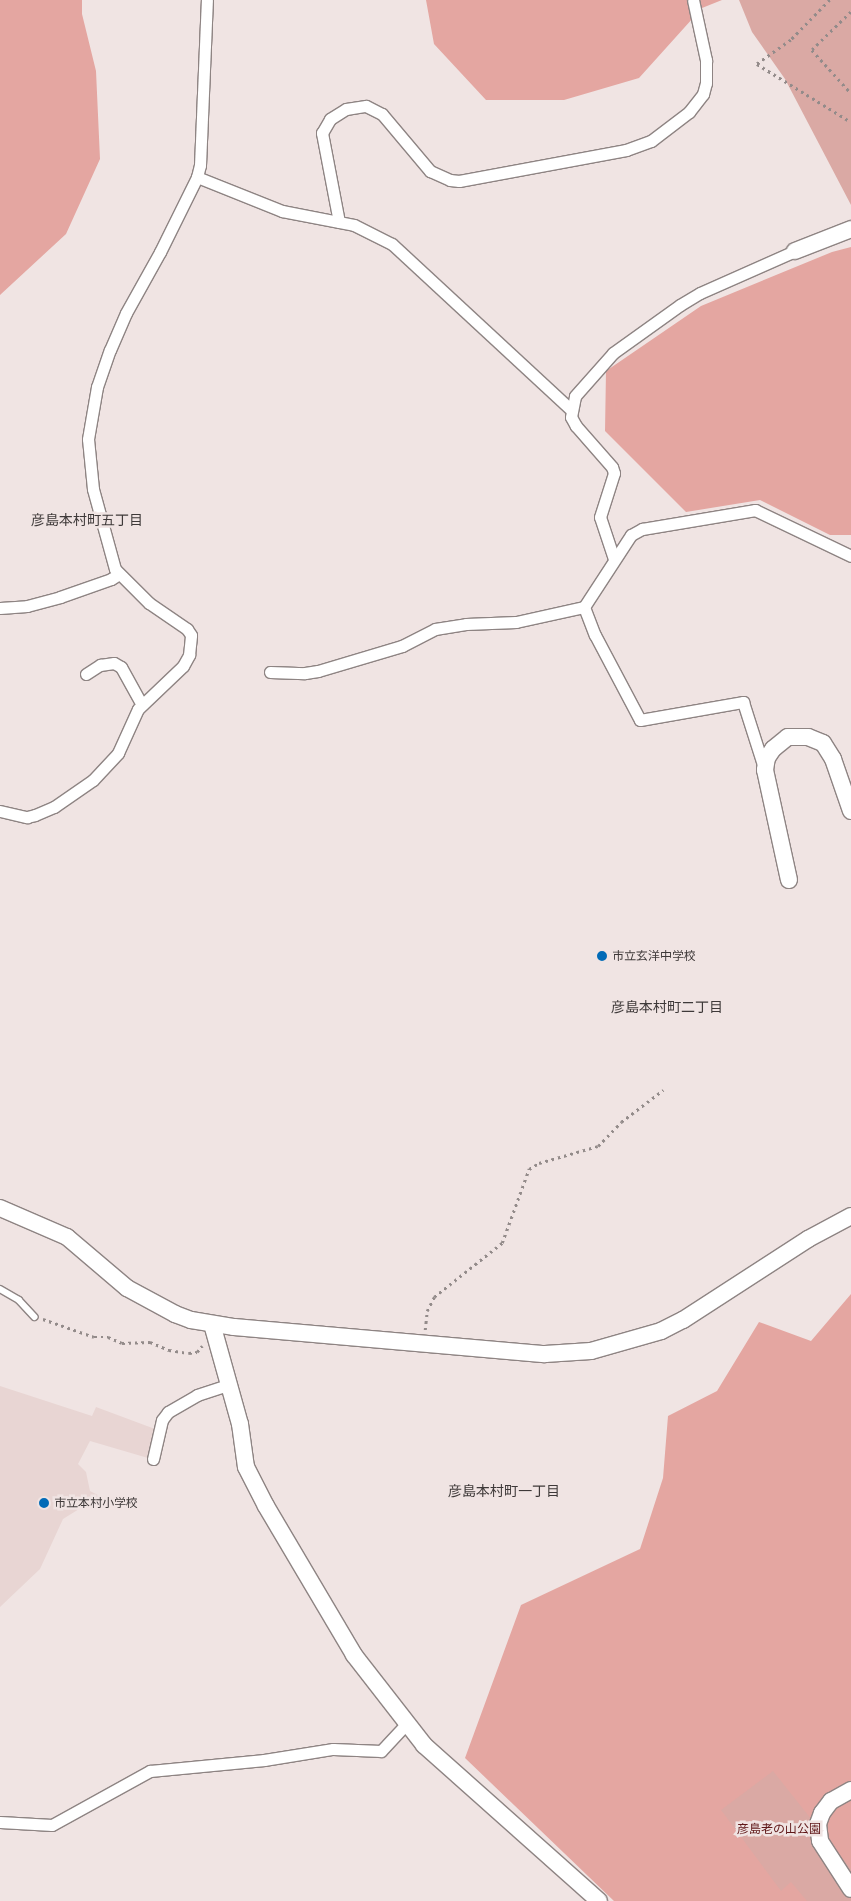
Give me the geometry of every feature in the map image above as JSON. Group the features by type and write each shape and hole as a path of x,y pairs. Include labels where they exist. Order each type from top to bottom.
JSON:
{"street":[{"path":"0,811 27,817 35,815 54,807 87,784 113,760 134,715 187,661 191,635 187,629 149,603 119,574 112,563 90,470 88,439 93,401 110,350 126,313 160,252 196,177 201,153 207,0"},
{"path":"339,222 322,141 322,133 330,119 346,109 366,106 382,114 430,171 450,180 459,181 626,150 651,141 688,112 703,94 706,83 706,60 693,0"},
{"path":"196,177 276,209 368,230 406,254 571,410"},
{"path":"614,559 600,517 614,473 607,461 576,426 571,417 575,396 613,353 700,293 795,251 851,229"},
{"path":"270,672 305,673 318,671 402,646 435,628 466,624 516,622 584,607 631,535 642,529 755,510 851,556"},
{"path":"0,608 27,606 60,597 111,579 119,574"},
{"path":"584,607 595,635 640,720 743,702 765,770 789,880"},
{"path":"86,674 100,665 114,663 121,668 142,706"},
{"path":"765,770 766,758 788,737 799,736 816,739 823,743 833,759 851,811"},
{"path":"0,1208 67,1237 126,1288 175,1314 212,1324 545,1354 591,1351 661,1331 689,1316 808,1239 851,1216"},
{"path":"212,1324 240,1424 246,1467 354,1655 406,1724 443,1763 599,1901"},
{"path":"153,1459 162,1420 168,1412 197,1396 228,1385"},
{"path":"0,1822 52,1825 150,1771 264,1760 333,1749 381,1750 406,1724"},
{"path":"851,1790 831,1801 818,1824 820,1841 851,1889"}],"lane":[{"path":"0,1289 19,1300 35,1316"}],"path":[{"path":"830,0 791,40 757,64 851,122"},
{"path":"851,12 812,50 851,93"},
{"path":"424,1344 428,1311 434,1297 502,1243 529,1169 539,1163 598,1146 621,1122 663,1090"},
{"path":"35,1316 94,1337 108,1337 122,1343 150,1342 169,1350 188,1353 196,1352 202,1348 202,1342"}],"shaded area":[{"path":"0,0 82,0 82,14 96,71 100,159 66,234 0,295"},
{"path":"426,0 722,0 702,8 639,78 564,100 486,100 434,44"},
{"path":"851,247 851,535 830,535 760,500 686,512 605,431 606,371 701,306 832,252"},
{"path":"851,1294 851,1869 773,1771 721,1810 781,1891 791,1882 807,1901 614,1901 465,1758 521,1605 640,1549 663,1478 668,1416 717,1391 759,1322 811,1341"},
{"name":"市立本村小学校","path":"0,1386 92,1416 96,1407 155,1429 148,1458 90,1441 78,1464 86,1472 90,1491 100,1496 63,1519 40,1569 0,1607"}],"green space":[{"path":"739,0 851,0 851,205 785,79 752,32"},
{"name":"彦島老の山公園","path":"851,1545 851,1901 663,1901"}],"place":[{"name":"市立玄洋中学校","path":"602,956"},
{"name":"市立本村小学校","path":"44,1503"}],"district":[{"name":"彦島本村町五丁目","path":"87,520"},
{"name":"彦島本村町二丁目","path":"667,1007"},
{"name":"彦島本村町一丁目","path":"504,1491"}]}
